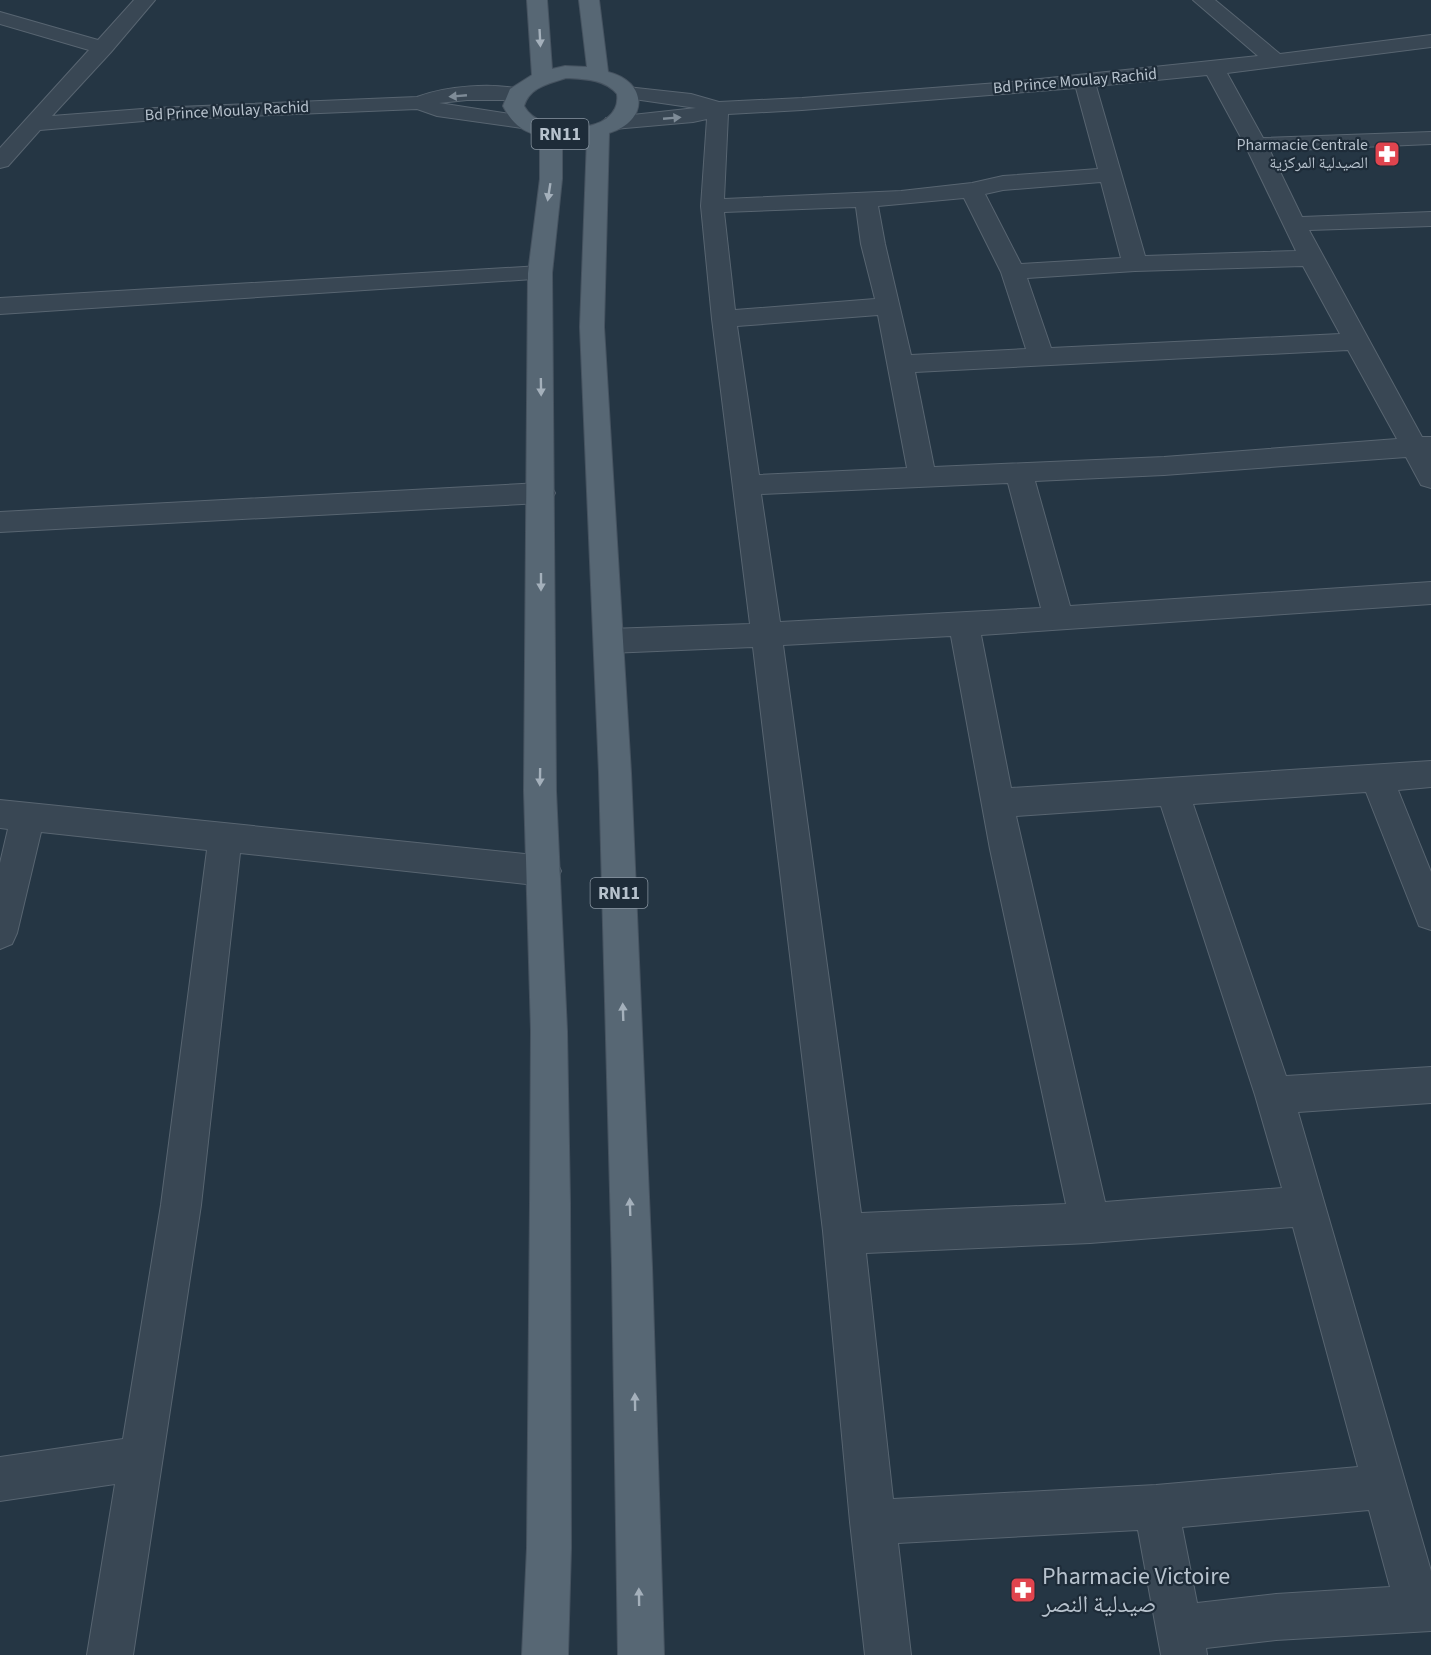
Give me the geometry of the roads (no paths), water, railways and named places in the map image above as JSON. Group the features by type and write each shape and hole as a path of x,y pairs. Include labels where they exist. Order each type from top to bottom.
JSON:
{"main road":[{"path":"537,0 542,77"},
{"path":"589,0 598,75"},
{"name":"RN11","path":"565,72 598,75 621,85 629,101 627,109 606,127 575,135 537,128 515,114 513,104 516,94 529,83 542,77 565,72"},
{"name":"RN11","path":"606,127 592,327 609,641 632,1267 641,1655"},
{"name":"RN11","path":"537,128 551,179 540,273 542,493 540,791 549,1031 550,1168 549,1537 545,1655"}],"street":[{"path":"0,161 146,0"},
{"path":"1203,0 1276,61"},
{"path":"0,18 104,48"},
{"name":"Bd Prince Moulay Rachid","path":"606,127 693,116 718,108 802,104 1084,81 1276,61 1431,41"},
{"path":"1214,68 1256,145 1311,258 1357,341 1423,447 1431,478"},
{"path":"1084,81 1135,264"},
{"name":"Bd Prince Moulay Rachid","path":"627,93 691,100 718,108"},
{"name":"Bd Prince Moulay Rachid","path":"35,123 166,114 420,103 434,98 465,95 516,94"},
{"name":"Bd Prince Moulay Rachid","path":"420,103 437,110 537,128"},
{"path":"718,108 712,206 724,319 767,635 843,1234 888,1655"},
{"path":"1256,145 1431,138"},
{"path":"712,206 866,200 972,190 1003,183 1110,175"},
{"path":"972,190 1013,272 1041,357"},
{"path":"866,200 873,244 889,306 922,476"},
{"path":"1293,224 1431,219"},
{"path":"1013,272 1135,264 1311,258"},
{"path":"0,306 359,282 540,273"},
{"path":"724,319 889,306"},
{"path":"900,364 1357,341"},
{"path":"747,485 1164,466 1423,447"},
{"path":"1019,472 1058,618"},
{"path":"0,522 542,493"},
{"path":"609,641 964,624 1431,593"},
{"path":"964,624 1020,912 1090,1223"},
{"path":"998,804 1431,774"},
{"path":"1377,778 1431,915"},
{"path":"1156,1507 1182,1641 1276,1617 1425,1609 1385,1487 1274,1095 1173,792"},
{"path":"0,933 14,815 544,872"},
{"path":"110,1655 181,1205 225,838"},
{"path":"1274,1095 1431,1085"},
{"path":"843,1234 1090,1223 1307,1206"},
{"path":"0,1479 142,1458"},
{"path":"872,1522 1156,1507 1385,1487"}],"place":[{"name":"Pharmacie Centrale الصيدلية المركزية","path":"1387,154"},
{"name":"Pharmacie Victoire صيدلية النصر","path":"1023,1590"}]}
